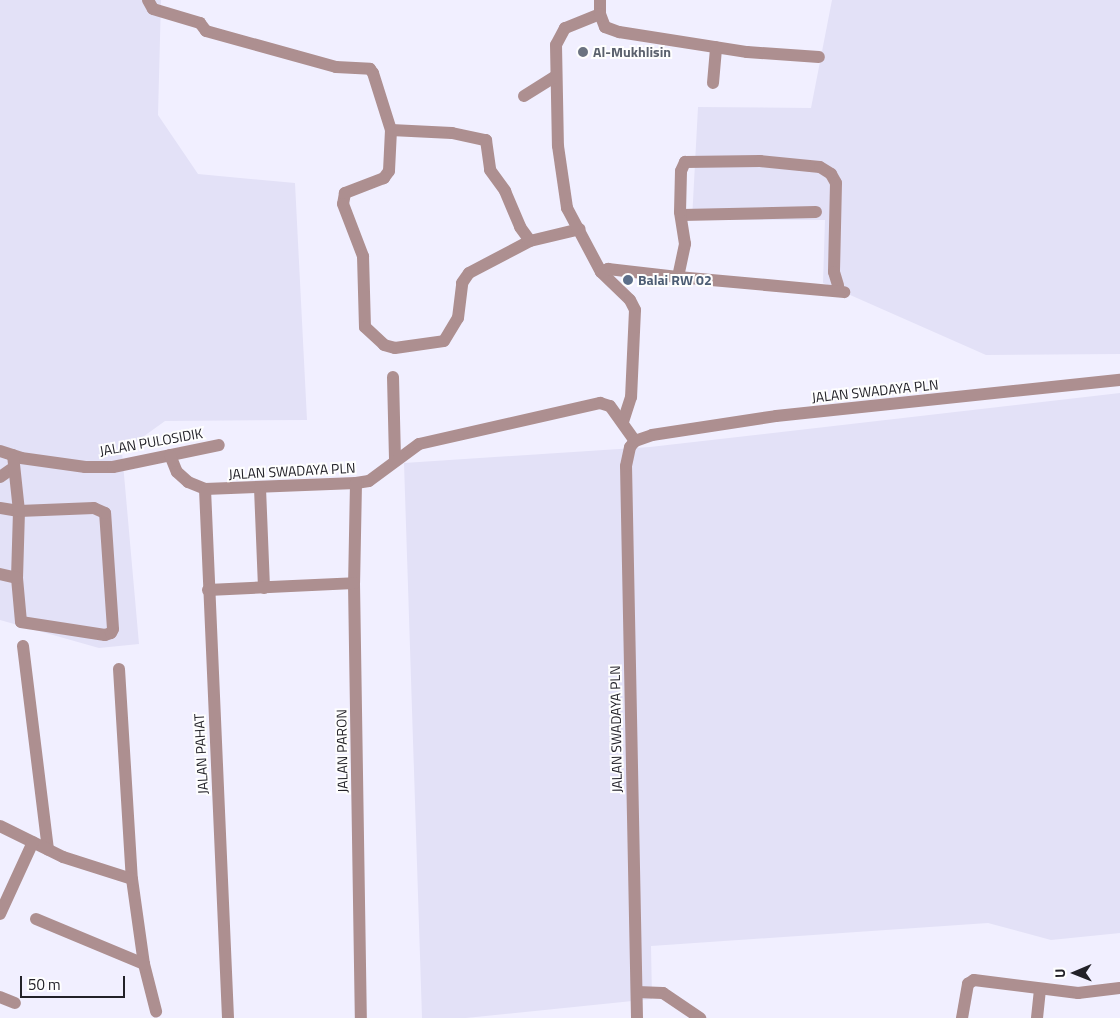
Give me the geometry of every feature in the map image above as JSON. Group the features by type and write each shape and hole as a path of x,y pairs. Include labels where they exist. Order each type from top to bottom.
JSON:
{"street":[{"path":"148,0 153,9 200,23 206,32 336,67 370,69 391,130 389,172 384,178 345,194 343,204 363,256 365,327 384,345 395,348 437,344 444,341 458,318 464,278 530,240 580,229"},
{"path":"600,0 600,14 605,27 618,32 716,47 819,57"},
{"path":"600,14 562,31 556,45 555,77 563,190 567,208 580,229 601,272 630,300 635,310 630,397 623,421"},
{"path":"713,83 716,47"},
{"path":"524,96 555,77"},
{"path":"391,130 452,133 486,140 490,170 505,191 520,227 530,240"},
{"path":"601,272 608,268 678,277 841,288 834,272 836,182 831,174 820,166 776,163 685,162 681,171 685,244 678,277"},
{"path":"682,215 816,212"},
{"path":"393,377 395,460"},
{"name":"JALAN SWADAYA PLN","path":"636,441 652,436 776,416 1120,380"},
{"name":"JALAN SWADAYA PLN","path":"170,455 177,472 188,482 205,489 356,484 370,481 395,460 419,444 596,404 610,406 636,441"},
{"name":"JALAN SWADAYA PLN","path":"636,441 626,466 637,1018"},
{"name":"JALAN PULOSIDIK","path":"0,451 13,462 113,467 219,445"},
{"path":"0,478 13,462"},
{"path":"0,508 18,511 94,508 105,513 113,629 105,635 25,624 20,618 17,578 18,511 13,462"},
{"name":"JALAN PARON","path":"356,484 354,583 361,1018"},
{"path":"260,488 264,588"},
{"name":"JALAN PAHAT","path":"205,489 228,1018"},
{"path":"0,574 17,578"},
{"path":"208,590 354,583"},
{"path":"23,646 48,849"},
{"path":"119,669 132,879 144,964 156,1011"},
{"path":"0,826 91,868 132,879"},
{"path":"0,914 33,842"},
{"path":"36,919 144,964"},
{"path":"962,1018 968,984 974,980 1040,990 1078,993 1120,988"},
{"path":"1037,1018 1040,990"},
{"path":"637,992 663,993 700,1018"},
{"path":"0,997 15,1003"}],"shaded area":[{"path":"0,0 161,0 158,115 198,174 295,183 307,420 165,421 122,452 139,644 99,648 0,620"},
{"path":"832,0 1120,0 1120,354 986,355 823,283 825,220 692,220 698,107 811,108"},
{"path":"1120,393 1120,933 1051,940 988,923 651,946 652,999 466,1018 422,1018 404,463 650,447"}],"place":[{"name":"Al-Mukhlisin","path":"583,52"},
{"name":"Balai RW 02","path":"628,280"}]}
